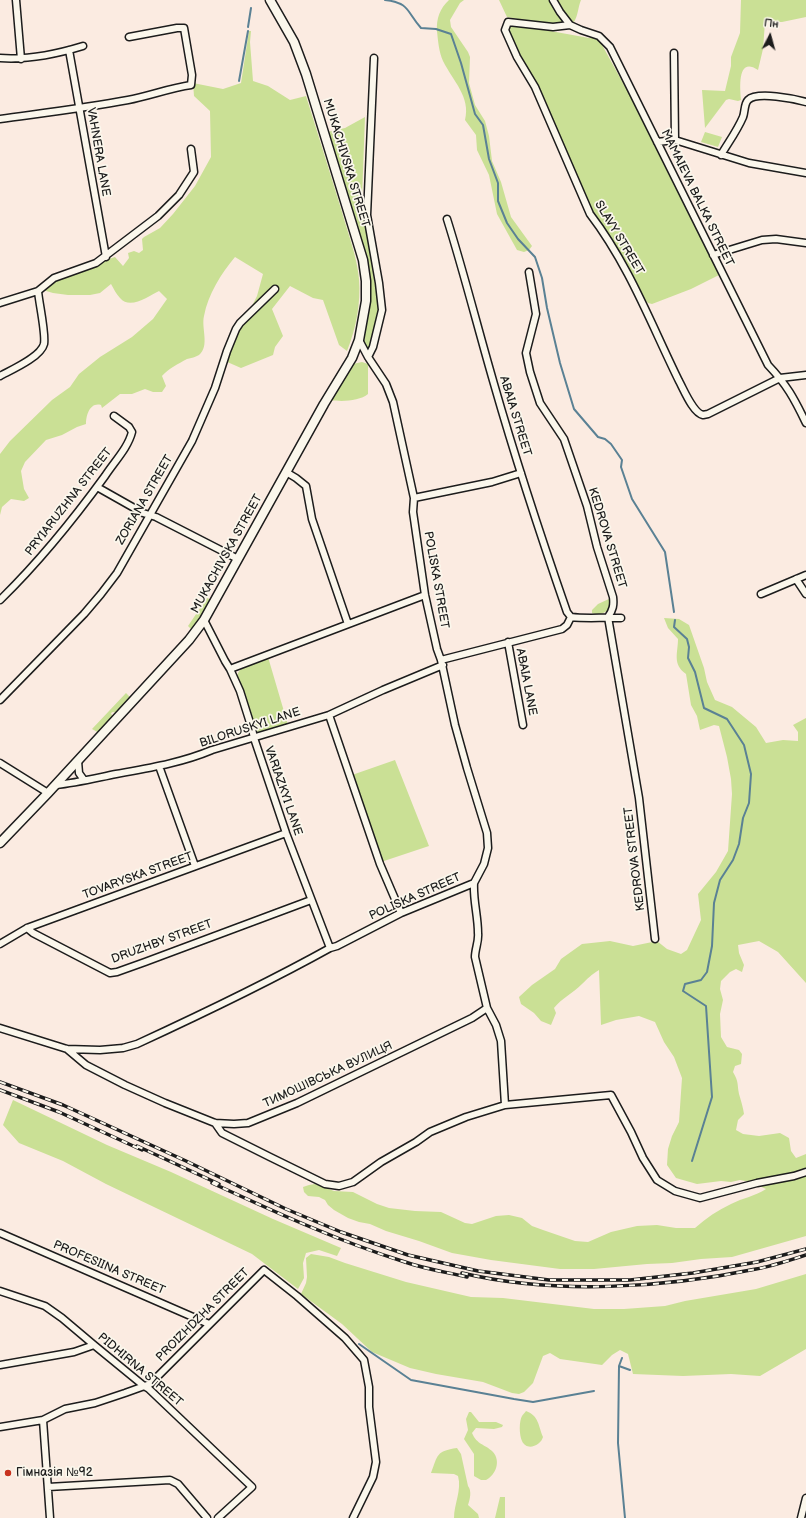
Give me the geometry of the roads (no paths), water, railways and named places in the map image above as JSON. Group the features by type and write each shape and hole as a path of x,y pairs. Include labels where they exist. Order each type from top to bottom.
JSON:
{"street":[{"path":"16,0 21,59"},
{"name":"MUKACHIVSKA STREET","path":"0,843 48,794 189,640 204,620 286,472 352,358 359,340 366,301 366,281 363,260 306,74 294,42 270,0"},
{"path":"553,0 570,25"},
{"name":"SLAVY STREET","path":"570,25 553,27 508,22 505,30 517,57 535,87 590,214 625,266 680,383 696,411 703,415 708,414 763,385 780,378 806,375"},
{"name":"MAMAIEVA BALKA STREET","path":"570,25 599,36 610,47 768,365 795,398 806,423"},
{"path":"0,119 79,109 130,100 171,88 191,85 192,75 184,28 129,37"},
{"path":"0,58 21,59 83,46"},
{"name":"VAHNERA LANE","path":"69,50 106,257"},
{"path":"674,53 675,140"},
{"name":"MUKACHIVSKA STREET","path":"368,357 373,348 382,310 379,283 367,215 374,58"},
{"path":"721,155 743,117 746,103 751,98 757,96 788,97 806,102"},
{"path":"657,142 675,140 749,163 806,173"},
{"path":"0,303 38,291 48,281 54,278 96,263 106,257 121,243 158,216 179,195 194,172 191,149"},
{"name":"ABAIA STREET","path":"446,218 463,270 494,385 521,473 567,612 571,617"},
{"path":"714,255 762,240 776,239 806,243"},
{"name":"KEDROVA STREET","path":"529,272 536,314 526,353 530,372 540,403 564,439 587,506 597,547 613,597 612,608 608,617 638,798 655,939"},
{"name":"ZORIANA STREET","path":"0,700 102,594 117,573 192,441 215,388 236,329 240,323 275,289"},
{"path":"0,376 39,352 44,344 38,291"},
{"path":"359,340 368,357"},
{"name":"POLISKA STREET","path":"0,1028 67,1049 100,1050 123,1048 137,1044 268,981 401,913 474,883 484,864 488,848 487,833 455,725 442,663 437,649 426,595 413,512 414,498 393,402 386,384 368,357"},
{"name":"PRYIARUZHNA STREET","path":"0,600 20,581 48,549 97,487 125,447 132,432 129,427 114,416"},
{"path":"286,472 306,486 312,519 348,624"},
{"path":"414,498 492,482 521,473"},
{"path":"97,487 149,515 238,559"},
{"path":"761,594 806,575"},
{"path":"796,579 806,594"},
{"path":"230,669 426,595"},
{"path":"571,617 620,618"},
{"name":"BILORUSKYI LANE","path":"56,785 160,766 195,757 212,750 329,715 442,663 508,642 562,629 571,617"},
{"name":"VARIAZKYI LANE","path":"204,620 240,691 286,833 330,948"},
{"name":"ABAIA LANE","path":"508,642 523,725"},
{"path":"329,715 380,864 401,913"},
{"path":"78,761 79,773 84,780"},
{"path":"0,763 48,794"},
{"path":"160,766 195,866"},
{"name":"TOVARYSKA STREET","path":"0,944 27,928 286,833"},
{"path":"474,883 474,902 479,934 475,957 486,1008 496,1025 501,1041 505,1105"},
{"name":"DRUZHBY STREET","path":"27,928 33,933 110,973 145,962 311,900"},
{"name":"ТИМОШІВСЬКА ВУЛИЦЯ","path":"67,1049 86,1065 125,1085 215,1123 234,1124 248,1122 297,1104 472,1018 486,1008"},
{"path":"215,1123 222,1133 263,1154 325,1184 340,1186 353,1182 381,1162 416,1142 430,1132 466,1117 505,1105 611,1094 643,1158 657,1180 675,1191 700,1198 806,1172"},
{"name":"PROFESIINA STREET","path":"0,1233 209,1324"},
{"name":"PROIZHDZHA STREET","path":"0,1427 44,1420 65,1409 95,1403 150,1384 264,1270 297,1296 345,1338 364,1360 369,1387 369,1407 376,1462 373,1477 352,1518"},
{"name":"PIDHIRNA STREET","path":"0,1291 45,1306 62,1318 144,1386 149,1388 252,1487 218,1518"},
{"path":"0,1365 74,1352 94,1345"},
{"path":"44,1420 50,1518"},
{"path":"48,1488 170,1480 178,1484 207,1518"},
{"path":"801,1518 806,1498"}],"waterway":[{"path":"385,0 399,3 407,9 421,28 436,29 451,34 461,63 475,114 483,125 489,159 498,183 498,201 507,223 518,239 535,257 542,278 547,308 560,363 574,409 598,437 605,439 611,444 622,460 621,467 632,499 665,552 674,612"},
{"path":"248,27 251,8"},
{"path":"239,81 248,31"},
{"path":"675,620 674,627 687,639 689,647 688,658 695,672 704,708 727,719 744,745 751,774 749,803 743,818 739,844 733,860 720,880 714,903 712,946 707,972 701,980 685,984 683,991 706,1006 712,1097 692,1161"},
{"path":"359,1344 411,1380 533,1402 594,1391"},
{"path":"622,1358 619,1366 618,1443 625,1518"},
{"path":"619,1366 630,1370"}],"railway":[{"path":"0,1082 63,1105 186,1161 286,1209 341,1232 408,1255 478,1271 549,1280 630,1280 693,1273 757,1262 806,1249"},
{"path":"0,1090 59,1112 142,1150"},
{"path":"137,1146 219,1184"},
{"path":"212,1183 355,1245 428,1269 467,1277"},
{"path":"462,1273 498,1280 534,1284 609,1286 684,1281 721,1276 769,1266 806,1255"}],"place":[{"name":"Гімназія №92","path":"8,1473"}]}
